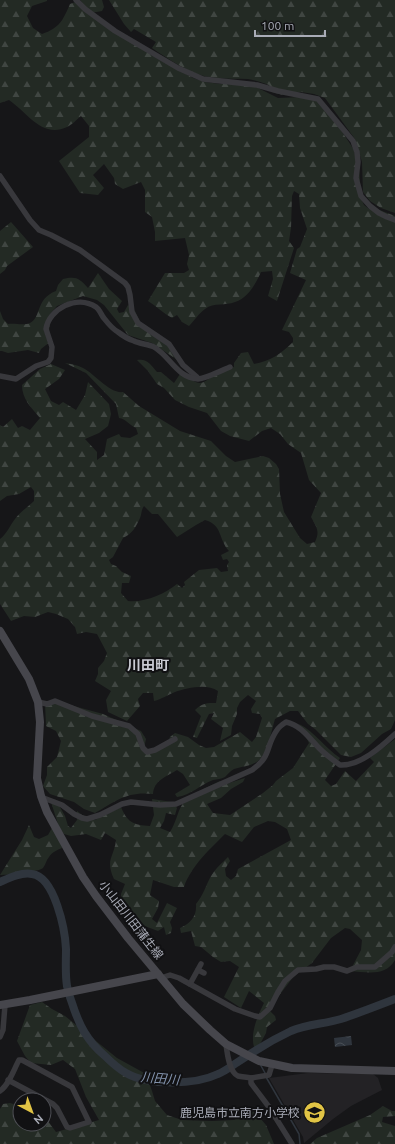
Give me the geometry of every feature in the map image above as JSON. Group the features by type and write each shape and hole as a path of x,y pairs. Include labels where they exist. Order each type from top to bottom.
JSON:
{"main road":[{"name":"小山田川田蒲生線","path":"0,631 28,679 38,702 40,722 36,771 38,786 47,812 90,888 108,913 190,1012 226,1044 238,1052 259,1062 292,1068 395,1070"},
{"path":"2,1005 159,976"}],"street":[{"path":"76,0 115,31 178,68 203,79 257,85 318,99 353,141 357,152 358,162 356,178 361,196 379,213 387,218 395,220"},
{"path":"0,176 39,230 51,234 80,250 125,282 130,295 132,312 138,323 147,331 157,335 169,344 183,365 199,379"},
{"path":"0,376 16,379 36,366 48,362 51,358 52,347 46,330 50,318 56,311 65,306 80,302 96,307 116,331 133,341 155,348 179,371 199,379 230,367"},
{"path":"38,702 47,704 55,701 92,716 129,726 138,734 143,748 147,752 175,739"},
{"path":"41,796 62,805 82,818 88,819 122,804 131,802 160,805 176,804 252,770 261,764 268,753 278,729 286,722 295,724 321,750 340,765 354,764 362,760 395,734"},
{"path":"159,976 170,975 179,978 235,1010 260,1017 270,1008 285,981 298,970 334,967 347,971 357,967 375,967 392,952 395,947"},
{"path":"190,984 201,971 202,964"},
{"path":"0,1037 3,1030 2,1005"},
{"path":"226,1044 228,1058 234,1073 237,1076 251,1078 269,1075 272,1065"},
{"path":"0,1091 4,1088 8,1080 19,1060 22,1060 72,1087 89,1122 70,1128 67,1126 57,1108 53,1104 8,1080"},
{"path":"251,1078 251,1084 269,1106 292,1144"}],"shaded area":[{"name":"鹿児島市立南方小学校","path":"308,1073 373,1074 378,1078 382,1090 351,1106 304,1143 303,1137 269,1078"}],"green space":[{"path":"0,0 47,0 32,6 27,16 33,28 42,34 57,26 63,19 70,4 78,1 89,15 193,78 205,82 220,84 244,81 278,98 303,97 323,102 354,150 360,180 357,190 364,205 369,209 377,209 395,216 395,720 391,729 382,734 361,753 351,757 341,755 308,724 298,711 290,711 275,719 270,739 262,757 259,760 249,765 234,769 225,777 213,780 182,796 177,797 175,794 190,785 183,774 177,770 158,782 153,794 136,794 122,798 95,813 84,809 74,802 50,794 43,786 47,775 47,767 57,757 61,741 56,731 46,726 45,702 59,702 103,714 141,731 146,739 144,748 147,752 167,744 170,737 175,733 188,737 206,748 214,747 240,732 252,742 256,737 262,718 260,714 252,713 251,709 256,701 248,695 240,702 237,708 237,714 232,726 231,735 220,741 223,728 211,719 214,713 209,714 197,738 193,737 201,716 195,710 205,704 216,703 218,691 208,687 202,687 180,690 154,701 153,693 143,693 138,699 140,706 127,721 108,712 106,700 111,691 95,681 98,674 98,668 104,661 107,653 97,634 86,632 77,634 75,627 68,619 48,612 35,617 24,616 11,621 0,604 0,539 5,535 17,516 34,501 34,491 31,487 19,494 7,496 0,501 0,425 3,427 12,419 18,428 22,426 30,430 40,418 25,399 22,385 40,369 51,364 65,370 59,379 45,389 51,401 59,405 63,402 76,410 85,395 88,382 109,404 111,414 108,426 99,433 85,439 97,452 97,460 104,455 107,439 119,434 121,437 130,438 138,434 136,428 119,418 116,404 86,373 65,363 78,366 88,371 113,390 123,392 139,406 180,431 211,441 226,456 235,462 263,456 269,458 279,469 280,494 284,512 300,538 307,544 315,542 317,530 311,517 321,493 309,480 301,453 288,444 280,434 271,428 262,431 249,441 230,436 221,431 207,413 189,407 175,400 164,388 157,384 148,371 137,360 146,361 157,372 161,372 174,383 182,371 194,381 202,383 223,370 234,367 234,363 241,353 248,352 254,364 270,359 284,350 293,342 293,338 289,332 282,330 306,280 290,273 297,249 300,247 307,229 300,208 299,194 294,191 292,196 289,241 294,248 277,301 268,296 273,279 272,271 261,272 248,294 240,300 208,307 189,326 182,322 177,315 172,318 148,301 165,273 184,273 189,270 187,264 189,255 185,238 155,241 152,217 145,212 145,190 141,182 123,189 115,184 114,178 104,164 93,175 104,188 98,195 80,193 59,161 89,137 89,126 81,116 67,127 58,130 50,130 35,122 9,100 0,103","holes":["144,506 152,514 158,514 177,537 205,520 211,522 218,529 229,551 221,555 223,560 227,559 229,562 227,565 228,571 221,572 217,568 199,570 184,582 185,585 182,588 177,584 154,597 141,601 128,601 121,593 122,583 129,583 131,576 122,572 116,566 111,564 109,560 113,557 123,538 135,527"]},
{"path":"80,0 102,0 104,7 102,11 91,13"},
{"path":"109,0 395,0 395,213 381,208 370,201 363,192 362,162 355,139 325,98 314,94 301,92 283,95 272,92 269,85 253,80 210,77 191,71 152,48 156,42 134,29 131,32 124,24"},
{"path":"11,222 33,247 7,266 0,274 0,231"},
{"path":"98,273 109,289 122,301 117,309 119,313 124,312 128,305 135,311 143,328 171,348 182,363 152,343 128,335 104,305 97,300 83,296 57,306 50,314 49,334 51,341 41,349 39,353 28,350 8,353 0,351 0,311 3,319 8,324 30,323 36,317 45,299 49,294 56,291 58,285 63,279 77,279 88,288"},
{"path":"299,724 310,731 340,758 325,780 331,786 336,784 345,771 356,781 374,762 370,758 395,739 395,960 386,969 381,971 350,971 361,950 362,940 350,929 345,928 331,938 312,963 294,976 271,1006 270,1011 275,1016 276,1020 267,1027 266,1033 259,1046 254,1047 254,1030 264,1003 249,991 241,1008 224,997 239,967 230,961 221,962 201,947 195,946 191,931 181,933 180,928 192,919 196,904 203,894 211,876 228,857 230,861 225,869 226,876 231,880 236,876 238,869 291,840 287,829 275,822 268,821 254,827 242,842 225,834 196,865 184,887 174,887 153,880 150,895 159,901 158,908 152,919 157,923 167,903 177,908 170,922 172,928 171,933 166,935 164,927 158,931 142,925 121,902 121,894 125,884 114,879 110,867 116,840 105,833 101,840 86,834 71,836 64,834 59,827 50,799 56,800 65,816 68,826 71,828 77,820 77,811 82,815 95,820 121,807 131,822 139,825 150,826 154,815 152,799 172,802 177,808 175,815 166,813 160,828 170,832 182,805 190,797 220,781 223,785 245,778 243,782 231,789 221,798 207,804 213,813 230,815 263,793 293,768 309,743"},
{"path":"29,825 34,837 39,839 48,835 52,828 61,843 62,848 56,850 47,859 43,868 23,873 0,875 22,840"},
{"path":"42,1002 65,1016 117,1058 146,1074 155,1101 167,1115 182,1120 234,1120 253,1110 266,1125 274,1144 0,1144 0,1109 3,1104 12,1104 12,1132 52,1132 52,1127 56,1132 99,1120 86,1097 75,1069 63,1060 51,1065 31,1063 25,1056 17,1041 30,1005"},
{"path":"383,1106 395,1111 395,1116 383,1117 382,1122 395,1126 395,1144 310,1144 317,1138 370,1115"}],"water":[{"path":"351,1036 352,1045 335,1047 334,1038"}],"waterway":[{"name":"川田川","path":"0,882 15,876 32,874 40,877 47,884 53,894 61,918 66,949 67,986 84,1032 93,1044 112,1063 126,1073 136,1077 159,1082 185,1082 208,1078 224,1071 259,1048 291,1031 341,1019 395,999"},
{"name":"川田川","path":"253,1052 255,1056"},
{"path":"260,1064 265,1073"},
{"path":"266,1077 299,1134 300,1144"}],"place":[{"name":"鹿児島市立南方小学校","path":"315,1113"}],"district":[{"name":"川田町","path":"148,665"}]}
